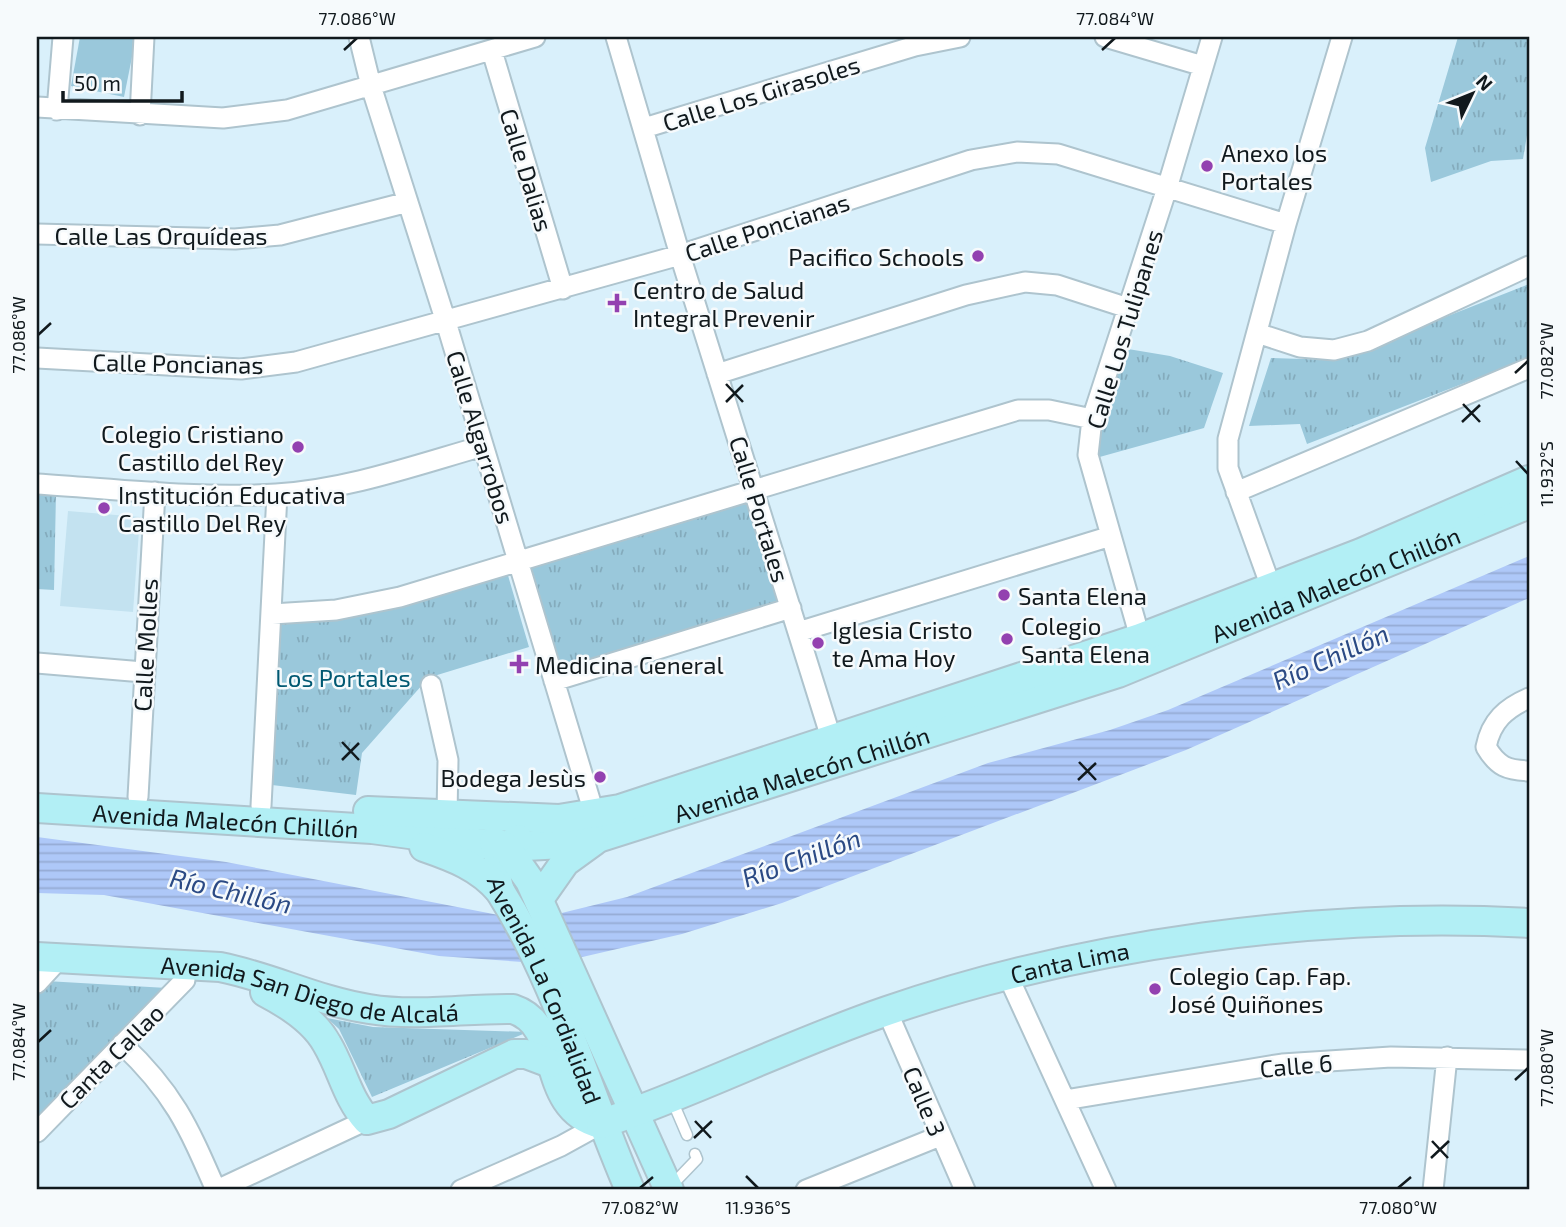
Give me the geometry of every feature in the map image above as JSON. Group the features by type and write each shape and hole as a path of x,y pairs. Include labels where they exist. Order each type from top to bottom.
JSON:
{"main road":[{"name":"Avenida Malecón Chillón","path":"37,808 372,829 506,847 563,844 598,825 620,808 832,741 1144,650 1271,587 1361,553 1529,480"},
{"name":"Avenida Malecón Chillón","path":"37,790 261,806 559,818 598,825 1144,650 1529,504"},
{"path":"433,815 506,847 539,899"},
{"name":"Avenida La Cordialidad","path":"559,818 506,847 497,860 495,876 505,900 564,987 632,1114 668,1189"},
{"name":"Avenida La Cordialidad","path":"598,825 565,862 539,899 601,1124 630,1190"},
{"path":"372,829 467,864 488,877 505,900"},
{"name":"Canta Lima","path":"601,1124 672,1099 887,1011 1074,960 1202,938 1381,922 1529,923"},
{"name":"Avenida San Diego de Alcalá","path":"43,970 220,967 249,972 304,993 369,1009 400,1012 513,1009 527,1013 538,1026 550,1063 574,1112 586,1120 601,1124"},
{"name":"Avenida San Diego de Alcalá","path":"43,970 245,985 269,994 296,1011 326,1042 354,1106 367,1120"},
{"path":"367,1120 389,1114 514,1054 526,1054 550,1063"}],"street":[{"path":"57,110 63,37"},
{"path":"139,115 144,37"},
{"name":"Calle Algarrobos","path":"359,37 371,86 446,322 598,825"},
{"path":"37,107 223,118 286,110 535,37"},
{"name":"Calle Portales","path":"617,37 680,255 832,741"},
{"name":"Calle Los Girasoles","path":"644,128 915,46 960,37"},
{"path":"1105,37 1203,66"},
{"name":"Calle Los Tulipanes","path":"1144,650 1088,456 1092,419 1168,185 1212,37"},
{"path":"1271,587 1228,468 1228,439 1286,223 1342,37"},
{"name":"Calle Dalias","path":"492,51 563,289"},
{"name":"Calle Poncianas","path":"37,358 241,369 296,362 680,255 971,160 1017,152 1058,154 1168,185 1286,223"},
{"name":"Calle Las Orquídeas","path":"37,233 235,239 280,235 408,202"},
{"path":"1256,333 1300,347 1334,350 1368,341 1529,266"},
{"path":"718,374 966,295 1024,282 1057,285 1128,308"},
{"path":"1237,492 1529,368"},
{"path":"272,614 336,611 400,597 463,579 518,559 1018,410 1049,410 1092,419"},
{"path":"37,484 155,492 277,494 362,480 483,446"},
{"name":"Calle Molles","path":"138,797 155,492"},
{"path":"261,806 277,494"},
{"path":"799,632 1111,536"},
{"path":"554,681 791,608"},
{"path":"37,663 143,672"},
{"path":"430,685 448,760 433,815"},
{"path":"1529,698 1511,706 1490,729 1486,747 1495,762 1506,769 1529,771"},
{"path":"1008,976 1106,1190"},
{"name":"Canta Callao","path":"37,1132 185,980"},
{"name":"Calle 3","path":"887,1011 965,1190"},
{"path":"122,1044 155,1075 173,1101 186,1122 216,1190 367,1120"},
{"path":"1433,1190 1447,1057"},
{"name":"Calle 6","path":"1065,1100 1282,1064 1447,1057 1529,1060"},
{"path":"461,1190 561,1146 601,1124"},
{"path":"806,1190 940,1136"}],"lane":[{"path":"672,1099 687,1135"},
{"path":"668,1189 697,1159 695,1154"}],"shaded area":[{"path":"68,511 140,517 133,612 60,606"}],"green space":[{"path":"80,37 136,37 124,97 71,86"},
{"path":"1458,37 1529,37 1529,123 1523,159 1491,161 1431,182 1425,148"},
{"path":"1529,284 1529,358 1307,444 1300,424 1249,426 1271,358 1336,360"},
{"path":"1122,348 1170,356 1223,373 1204,428 1096,458 1098,416"},
{"path":"37,493 56,493 54,590 37,589"},
{"path":"751,499 786,607 563,675 531,566"},
{"name":"Los Portales","path":"507,572 529,647 434,676 423,684 362,753 356,795 272,785 280,621"},
{"path":"46,981 167,988 37,1122 37,991"},
{"path":"327,1018 373,1027 528,1032 372,1097 339,1029"}],"water":[{"name":"Río Chillón","path":"1529,556 1529,598 1186,750 782,903 682,934 552,964 439,956 104,895 37,893 37,837 226,862 529,921 627,897 988,763 1110,730 1168,710"}],"place":[{"name":"Anexo los Portales","path":"1207,166"},
{"name":"Pacifico Schools","path":"978,256"},
{"name":"Centro de Salud Integral Prevenir","path":"617,303"},
{"name":"Colegio Cristiano Castillo del Rey","path":"298,447"},
{"name":"Institución Educativa Castillo Del Rey","path":"104,508"},
{"name":"Santa Elena","path":"1004,595"},
{"name":"Colegio Santa Elena","path":"1007,639"},
{"name":"Iglesia Cristo te Ama Hoy","path":"818,643"},
{"name":"Medicina General","path":"519,664"},
{"name":"Bodega Jesùs","path":"600,777"},
{"name":"Colegio Cap. Fap. José Quiñones","path":"1155,989"}]}
